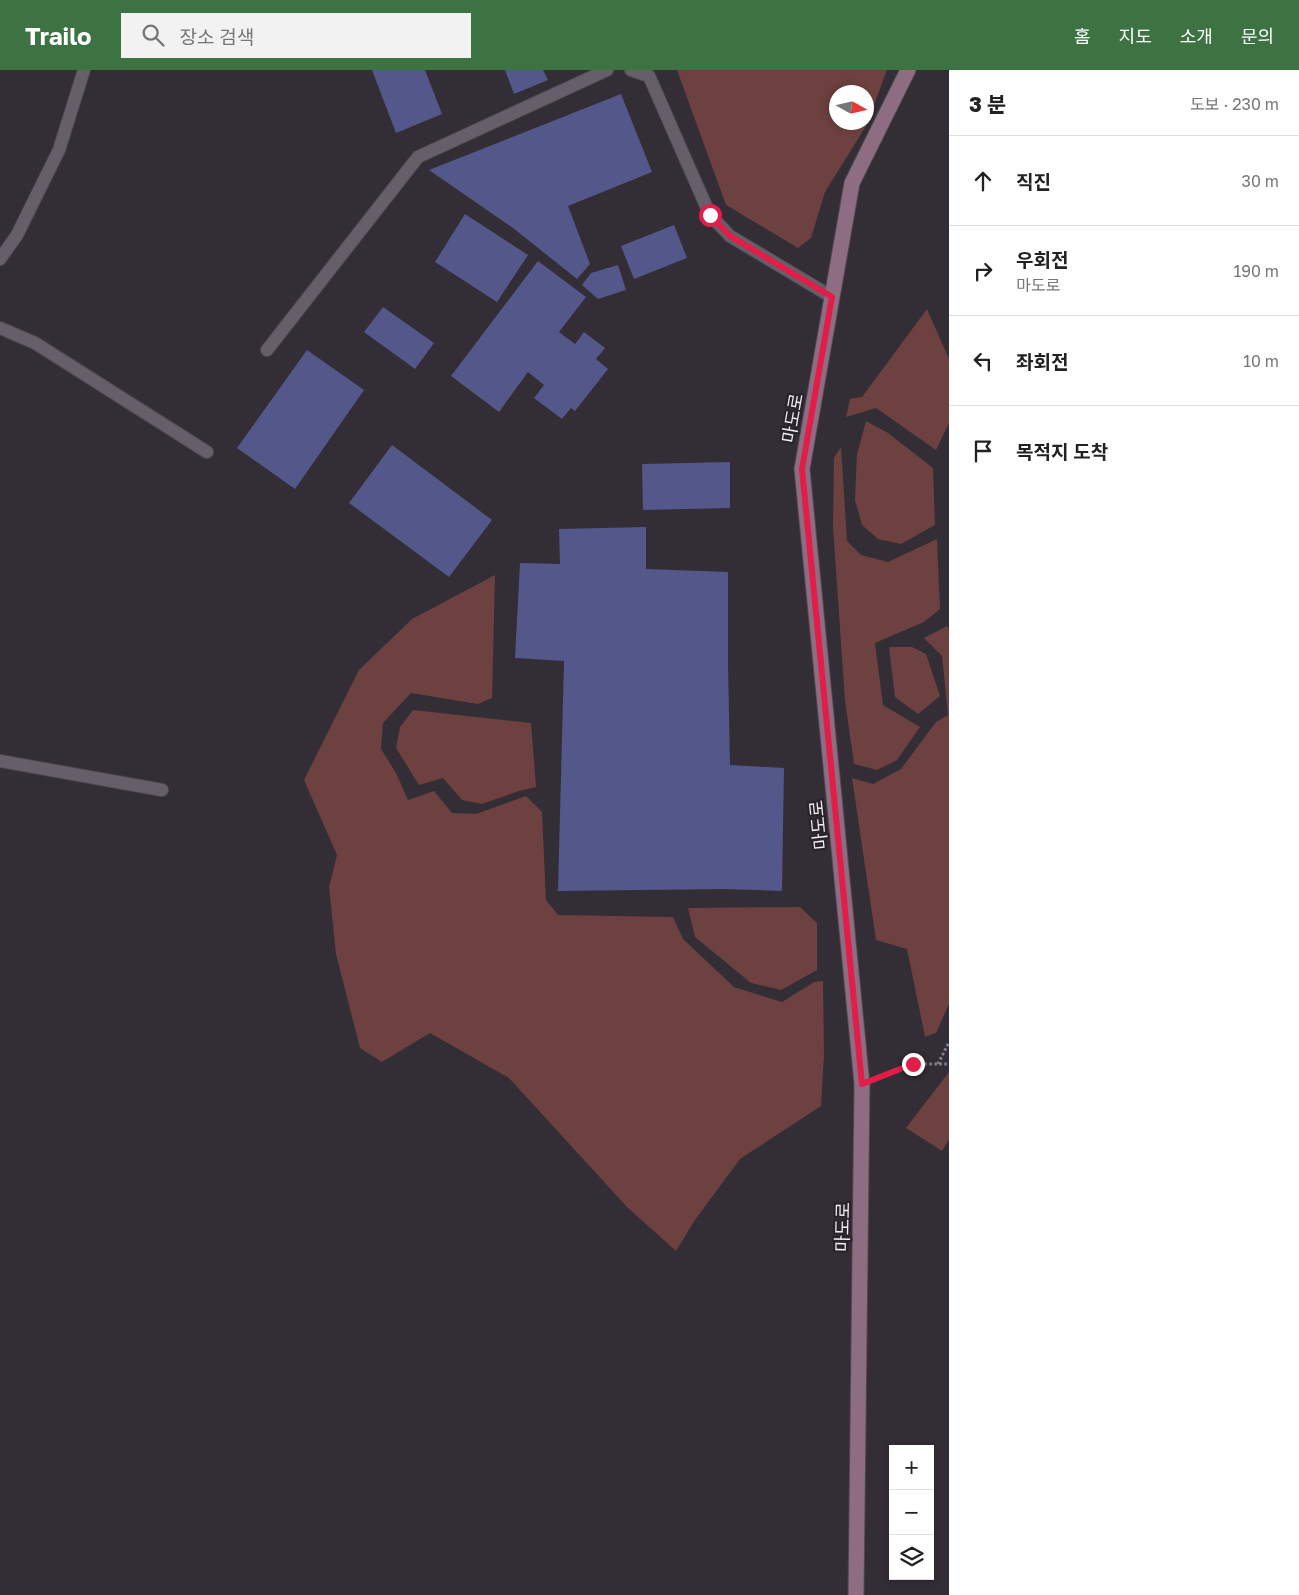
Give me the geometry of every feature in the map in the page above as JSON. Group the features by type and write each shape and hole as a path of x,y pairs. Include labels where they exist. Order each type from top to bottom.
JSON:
{"main road":[{"name":"마도로","path":"856,1595 862,1084 802,469 852,183 908,70"}],"lane":[{"path":"0,259 17,235 59,150 84,70"},
{"path":"267,350 418,157 607,70"},
{"path":"631,70 650,76 710,215 730,236 832,297"},
{"path":"0,328 35,342 207,452"},
{"path":"0,761 162,790"}],"path":[{"path":"938,1064 949,1042"},
{"path":"862,1084 913,1064 949,1064"}],"shaded area":[{"path":"677,70 887,70 874,105 874,85 829,85 829,130 864,130 825,192 811,238 798,248 726,205"},
{"path":"927,309 949,359 949,423 936,450 876,408 846,417 850,399 862,397"},
{"path":"866,421 888,433 933,468 935,525 901,544 878,539 862,525 855,500 857,454"},
{"path":"841,447 847,541 861,555 888,562 937,539 940,609 924,622 875,643 883,705 920,727 897,760 877,770 854,764 845,701 833,527 834,458"},
{"path":"495,575 492,698 478,704 411,693 383,723 381,749 396,773 408,800 434,791 452,813 476,814 526,796 542,812 546,900 558,915 673,917 683,939 734,987 782,1002 814,982 823,981 824,1055 821,1106 740,1159 695,1220 676,1251 627,1207 509,1078 430,1033 382,1062 360,1048 336,954 329,887 337,855 304,780 359,670 412,619"},
{"path":"947,626 949,630 949,1004 936,1033 925,1037 907,949 876,940 852,778 873,784 901,769 936,722 948,715 942,656 924,638"},
{"path":"889,647 912,647 926,654 940,696 918,714 895,697"},
{"path":"413,710 531,723 536,787 482,804 462,800 443,778 419,785 396,748 400,727"},
{"path":"800,907 817,923 817,970 781,990 751,983 695,937 688,908"},
{"path":"949,1072 949,1140 942,1151 906,1128"}],"building":[{"path":"372,70 425,70 442,114 396,133"},
{"path":"505,70 543,70 548,80 514,94"},
{"path":"621,94 652,172 568,206 590,264 577,279 513,228 429,170"},
{"path":"465,214 528,255 497,302 435,262"},
{"path":"674,225 687,258 634,279 621,246"},
{"path":"538,261 586,297 559,332 575,344 584,332 605,348 596,359 608,369 575,411 571,408 562,419 534,398 544,385 528,372 499,412 451,376"},
{"path":"618,265 626,290 598,299 582,285 591,273"},
{"path":"383,307 434,343 415,369 364,332"},
{"path":"307,350 364,390 295,489 237,448"},
{"path":"392,445 492,520 449,577 349,503"},
{"path":"730,462 730,508 643,510 642,464"},
{"path":"646,527 646,569 728,572 730,765 784,768 782,891 725,889 558,891 564,661 515,658 520,563 560,564 559,529"}],"route":[{"path":"710,215 730,236 832,297 802,469 862,1084 913,1064"}]}
